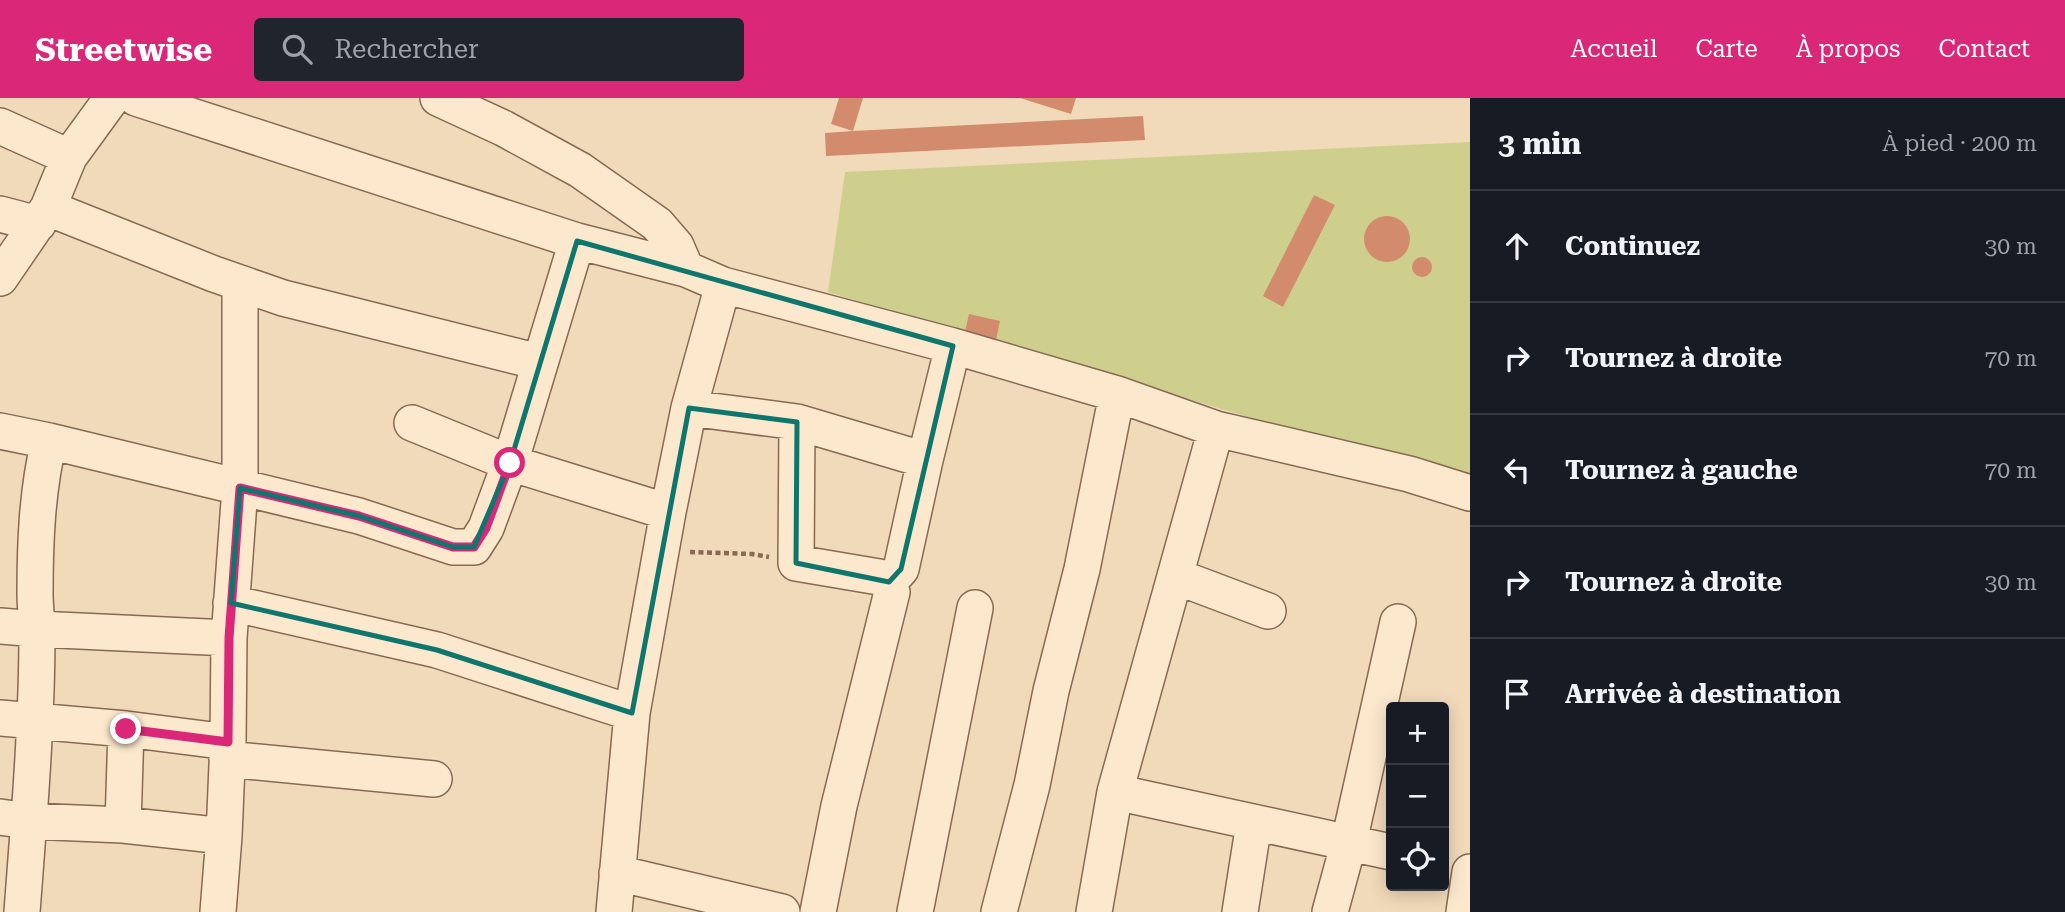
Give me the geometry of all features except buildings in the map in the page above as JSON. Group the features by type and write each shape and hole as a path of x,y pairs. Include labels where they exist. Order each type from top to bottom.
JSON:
{"street":[{"path":"0,278 43,216 69,158 111,98"},
{"path":"136,98 577,241 686,269 723,285 953,346 1117,394 1216,429 1409,474 1470,493"},
{"path":"438,98 503,128 580,170 657,224 676,246 686,269"},
{"path":"0,126 69,158"},
{"path":"0,214 43,216 283,298 539,362"},
{"path":"0,431 359,516 453,547 474,547 486,528 510,463 577,241"},
{"path":"218,912 224,836 229,638 240,488 240,283"},
{"path":"614,912 632,713 689,408 723,285"},
{"path":"889,582 901,569 953,346"},
{"path":"999,912 1032,785 1051,691 1082,569 1117,394"},
{"path":"689,408 797,422 925,460"},
{"path":"797,422 796,563 879,577 889,582 892,592 839,806 818,912"},
{"path":"412,423 510,463 668,512"},
{"path":"1103,911 1115,792 1216,429"},
{"path":"22,912 15,819 17,719 37,629 37,510 49,441"},
{"path":"1175,576 1268,611"},
{"path":"231,603 437,650 632,713"},
{"path":"915,912 975,608"},
{"path":"1330,912 1349,842 1398,622"},
{"path":"0,626 229,638"},
{"path":"17,719 126,729 227,750 433,779"},
{"path":"123,825 126,729"},
{"path":"1115,792 1386,851"},
{"path":"15,819 123,825 224,836"},
{"path":"1240,912 1254,823"},
{"path":"1449,865 1470,871 1464,912"},
{"path":"617,873 782,912"}],"path":[{"path":"662,551 752,554 796,563"}],"highlighted area":[{"path":"577,241 953,346 901,569 889,582 796,563 797,422 689,408 632,713 437,650 231,603 240,488 359,516 453,547 474,547 510,463"}],"green space":[{"path":"1470,142 1470,483 828,292 845,172"}],"route":[{"path":"126,729 228,742 229,638 240,488 359,516 453,547 474,547 486,528 510,463"}]}
